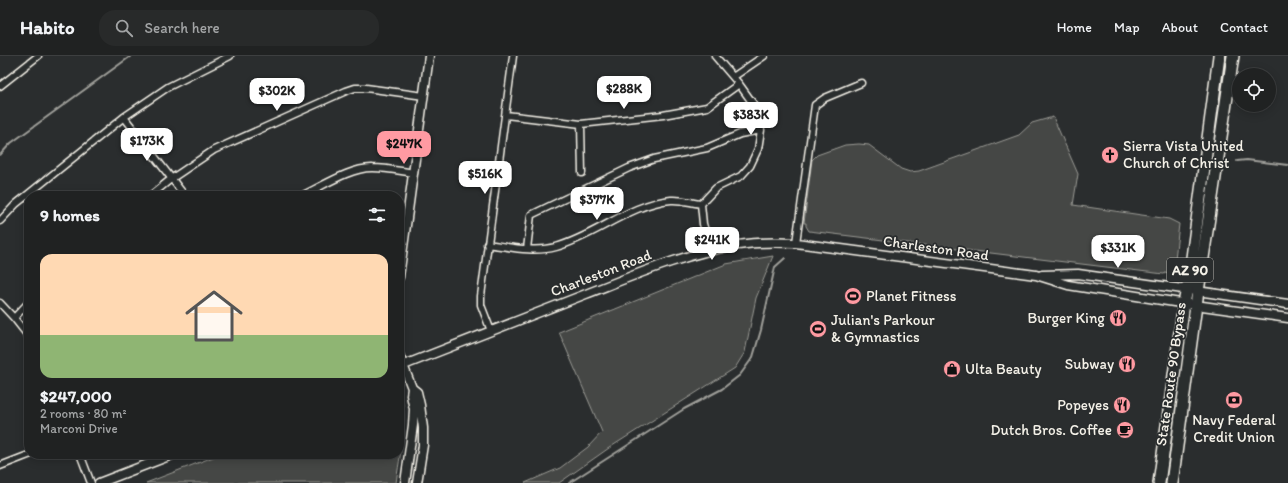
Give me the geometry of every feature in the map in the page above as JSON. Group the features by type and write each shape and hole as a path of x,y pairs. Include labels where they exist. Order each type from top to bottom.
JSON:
{"highway":[{"name":"State Route 90 Bypass","path":"1172,483 1196,305 1193,290 1219,56"},
{"name":"State Route 90 Bypass","path":"1159,483 1184,303 1193,290 1233,56"}],"main road":[{"path":"404,242 430,56"},
{"name":"Charleston Road","path":"404,365 633,276 681,259 711,250 760,243 796,242 1036,275 1068,284 1196,305 1288,318"},
{"name":"Charleston Road","path":"1036,275 1078,274 1288,304"},
{"path":"404,372 412,388 417,392 423,428 423,445 417,483"},
{"path":"405,483 414,419 414,409 411,395 412,388"},
{"path":"99,483 161,459"}],"street":[{"path":"0,86 28,59 38,56"},
{"path":"491,331 481,305 480,296 513,56"},
{"path":"711,250 703,224 701,204 716,188 741,176 750,166 758,149 761,130 757,109 716,56"},
{"path":"733,77 764,56"},
{"path":"32,191 124,117 168,87 225,57"},
{"path":"796,242 815,105 824,98 861,83"},
{"path":"506,114 581,124 663,114 707,107 739,84"},
{"path":"156,191 171,179 214,150 346,91 355,88 366,88 424,96"},
{"path":"124,117 180,191"},
{"path":"581,124 582,173"},
{"path":"527,249 531,215 629,168 654,159 707,148 740,134 761,130"},
{"path":"316,191 354,171 365,168 414,173"},
{"path":"0,221 24,198"},
{"path":"487,244 542,250 557,247 598,230 634,210 659,202 673,200 701,204"},
{"path":"0,303 24,331"},
{"path":"14,318 24,307"},
{"path":"0,466 24,457"},
{"path":"82,459 91,483"}],"shaded area":[{"path":"1053,117 1078,174 1073,205 1169,219 1179,224 1174,268 1164,274 809,231 806,223 804,223 812,160 817,155 845,145 869,145 901,169 910,172 919,171 1019,135 1032,123"},
{"path":"773,256 756,298 745,352 735,368 609,448 559,483 525,483 560,468 588,447 602,432 559,332 726,264"},
{"path":"208,459 400,459 396,483 146,483"}],"waterway":[{"path":"0,155 11,143 131,56"},
{"path":"1237,161 1247,160 1288,165"},
{"path":"569,483 684,409 722,389 740,375 753,357 761,330 775,267 785,258"}],"place":[{"name":"Sierra Vista United Church of Christ","path":"1110,155"},
{"name":"Planet Fitness","path":"853,296"},
{"name":"Burger King","path":"1118,318"},
{"name":"Julian's Parkour & Gymnastics","path":"818,329"},
{"name":"Subway","path":"1127,364"},
{"name":"Ulta Beauty","path":"952,369"},
{"name":"Navy Federal Credit Union","path":"1234,400"},
{"name":"Popeyes","path":"1122,405"},
{"name":"Dutch Bros. Coffee","path":"1125,430"}]}
